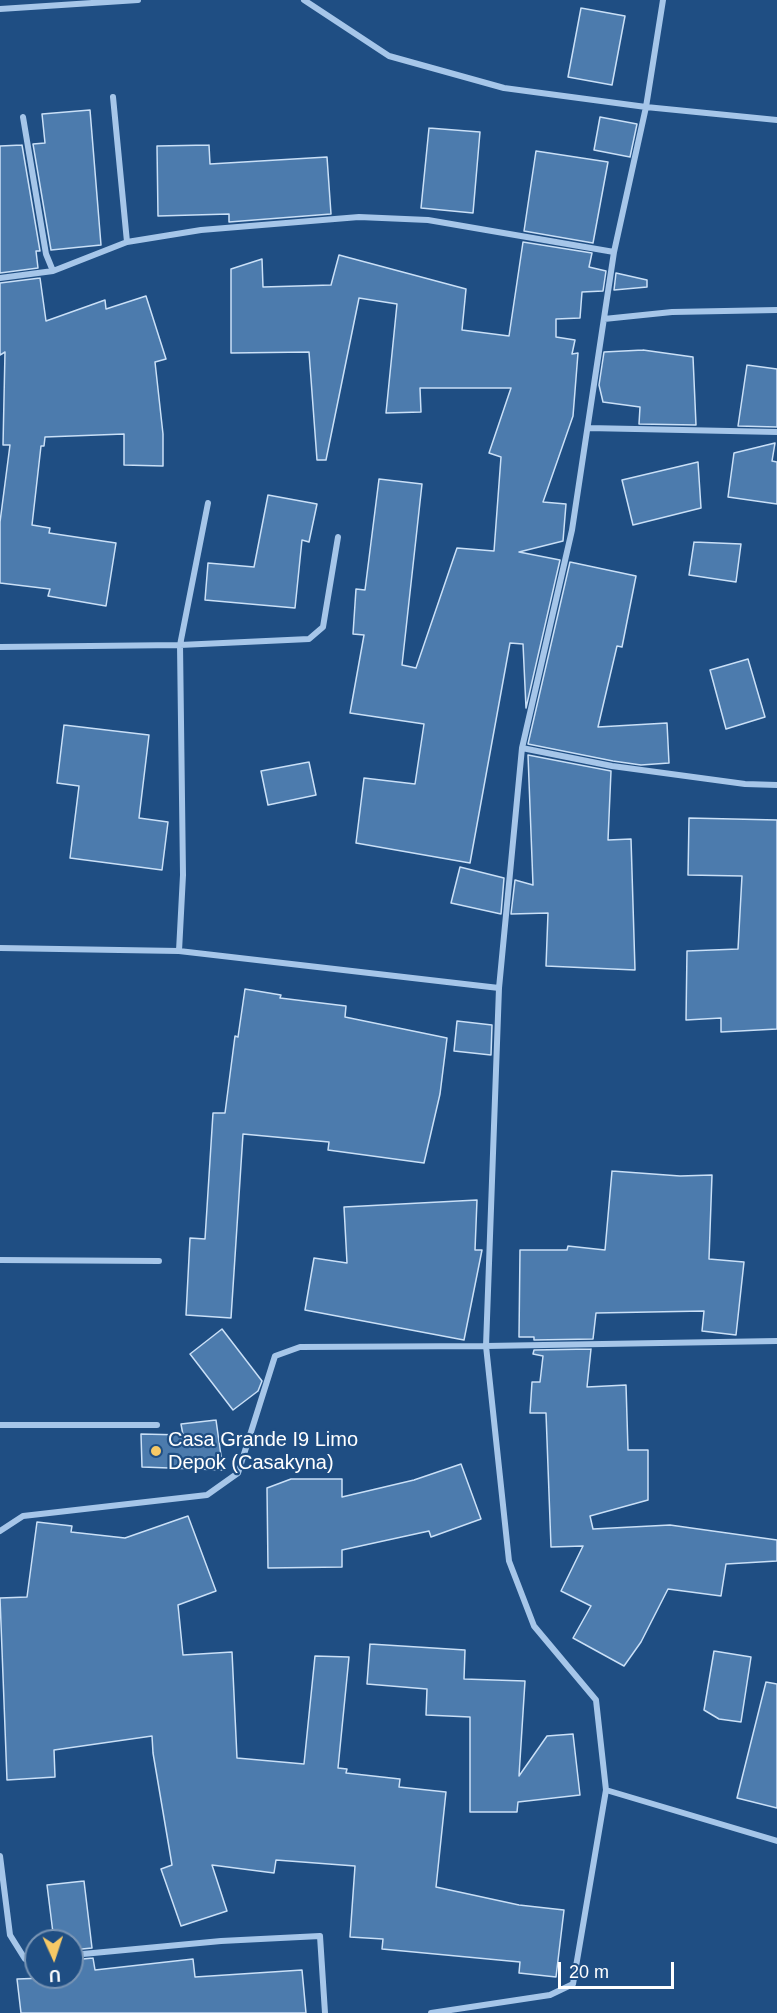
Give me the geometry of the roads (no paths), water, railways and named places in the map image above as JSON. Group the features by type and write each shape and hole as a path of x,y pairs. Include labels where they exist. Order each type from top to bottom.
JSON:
{"street":[{"path":"0,9 138,0"},
{"path":"304,0 389,56 504,88 777,120"},
{"path":"431,2013 550,1995 573,1984 606,1790 597,1700 534,1626 509,1561 486,1346 499,988 522,748 573,530 614,252 646,106 663,0"},
{"path":"113,97 127,242"},
{"path":"23,117 46,254 53,272"},
{"path":"0,279 53,272 127,242 201,230 359,217 428,220 614,252"},
{"path":"604,319 672,312 777,310"},
{"path":"588,428 777,432"},
{"path":"179,951 183,875 180,645 208,503"},
{"path":"0,647 180,645 309,639 323,627 338,537"},
{"path":"522,748 612,766 745,784 777,785"},
{"path":"0,948 179,951 499,988"},
{"path":"0,1260 159,1261"},
{"path":"0,1531 23,1516 207,1496 238,1473 275,1356 300,1347 777,1341"},
{"path":"0,1425 157,1425"},
{"path":"606,1790 777,1841"},
{"path":"0,1856 10,1935 24,1957"},
{"path":"84,1954 221,1941 320,1936 325,2013"}],"place":[{"name":"Casa Grande I9 Limo Depok (Casakyna)","path":"156,1451"}]}
